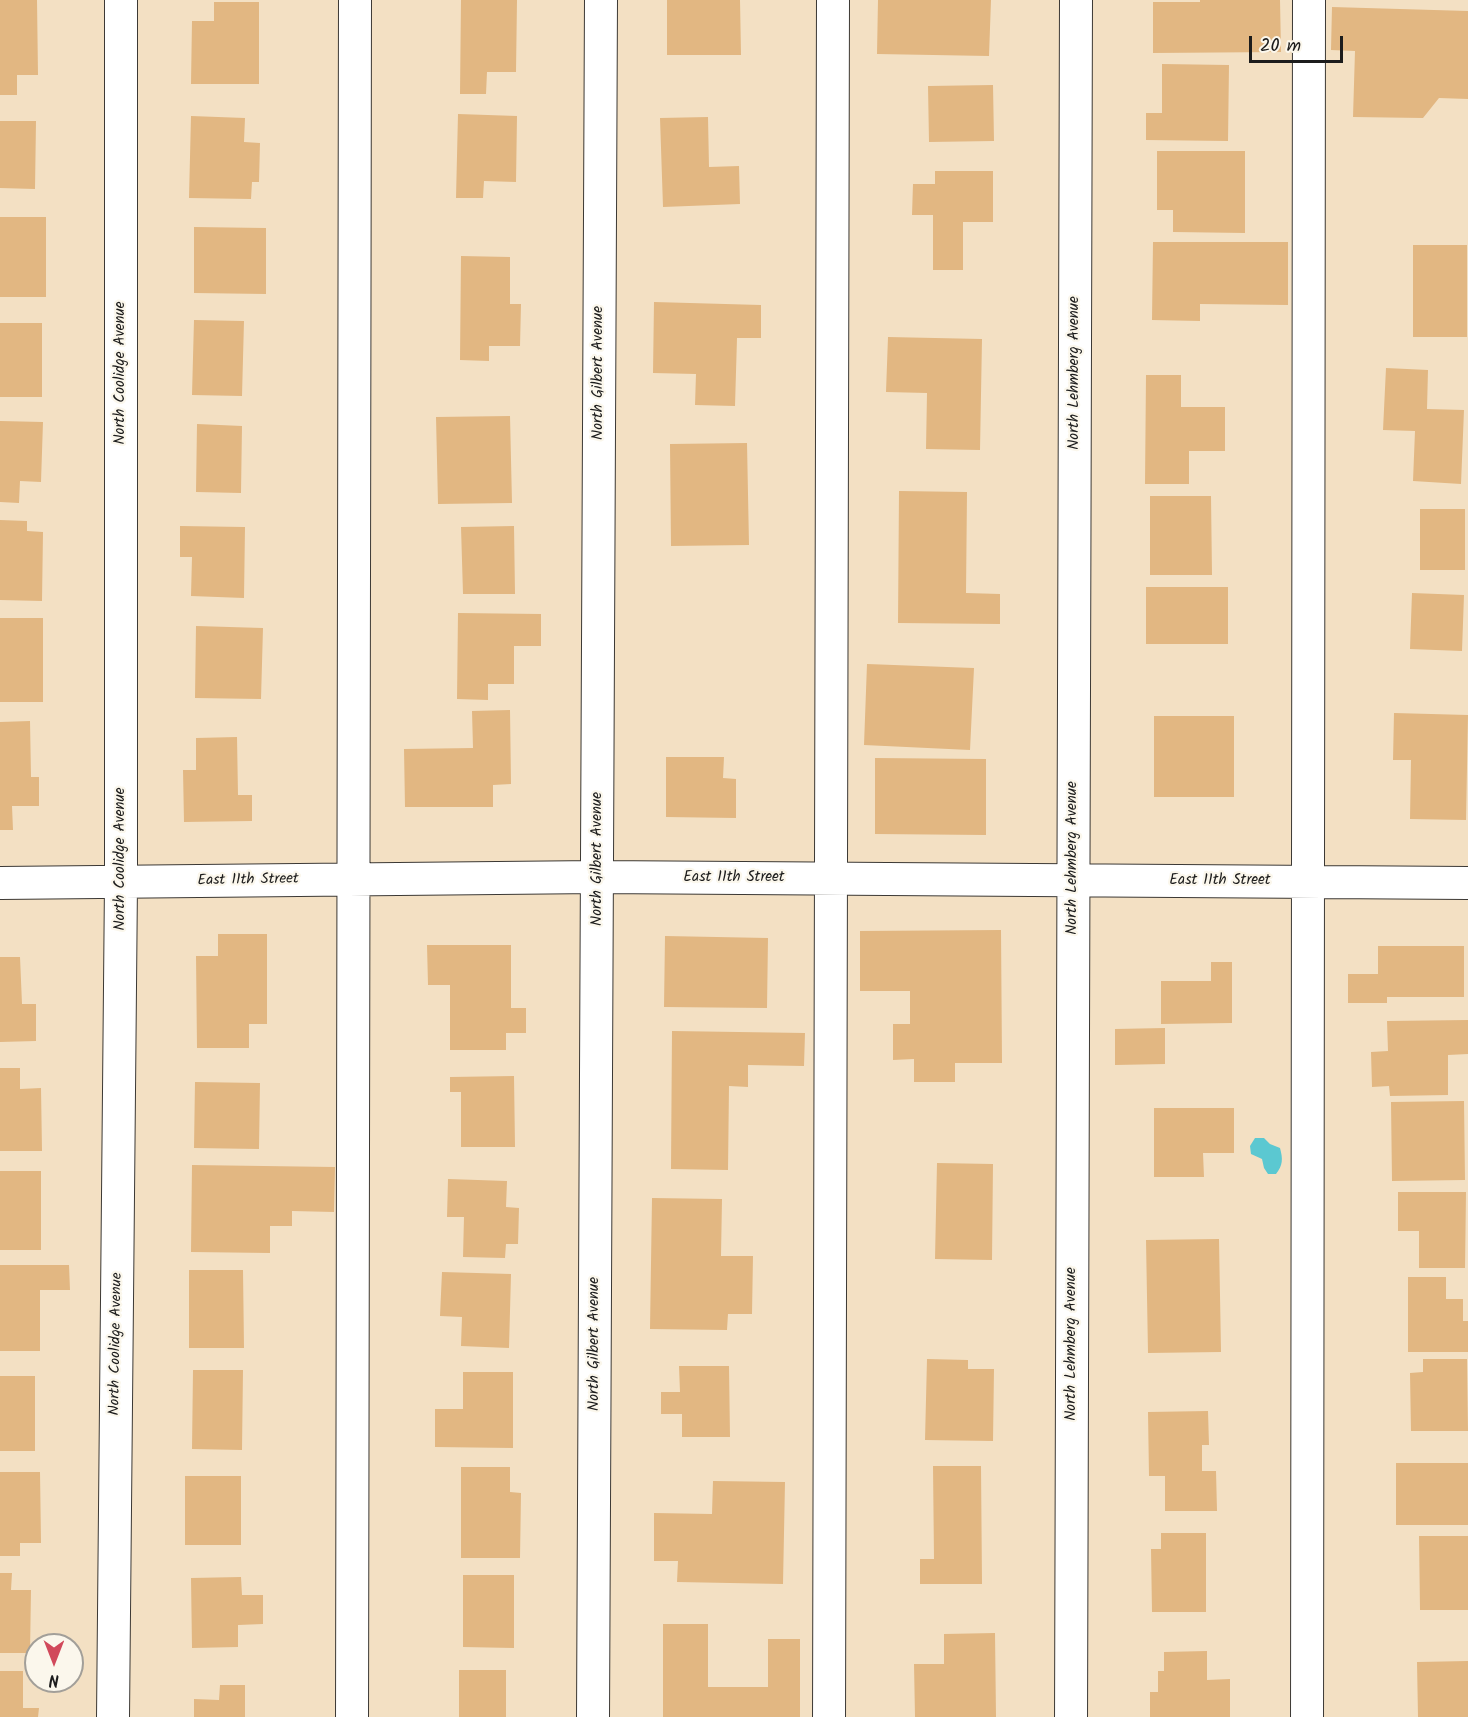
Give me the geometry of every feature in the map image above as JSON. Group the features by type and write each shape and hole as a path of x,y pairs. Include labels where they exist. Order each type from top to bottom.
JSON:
{"street":[{"name":"North Coolidge Avenue","path":"113,1717 122,882 121,0"},
{"path":"352,1717 355,0"},
{"name":"North Gilbert Avenue","path":"593,1717 601,0"},
{"path":"829,1717 833,0"},
{"name":"North Lehmberg Avenue","path":"1071,1717 1076,0"},
{"path":"1307,1717 1309,0"},
{"name":"East 11th Street","path":"0,883 597,877 1468,883"}],"water":[{"path":"1255,1138 1264,1138 1270,1144 1280,1148 1282,1162 1276,1174 1268,1174 1262,1159 1251,1154 1250,1146"}],"building":[{"path":"0,0 37,0 38,75 17,75 17,95 0,95"},
{"path":"461,0 517,0 516,72 487,72 486,94 460,94"},
{"path":"667,0 740,0 741,55 667,55"},
{"path":"878,0 991,0 989,56 877,54"},
{"path":"1200,0 1280,0 1281,52 1153,53 1153,2 1200,2"},
{"path":"214,2 259,2 259,84 191,84 192,21 214,21"},
{"path":"1332,7 1468,11 1468,99 1439,98 1423,118 1353,117 1355,51 1331,50"},
{"path":"1162,64 1229,65 1228,141 1146,140 1146,113 1162,113"},
{"path":"993,85 994,141 929,142 928,86"},
{"path":"458,114 517,116 516,182 484,181 483,198 456,198"},
{"path":"191,116 245,118 244,142 260,143 259,182 252,182 251,199 189,198"},
{"path":"708,117 709,167 739,166 740,204 663,207 660,118"},
{"path":"0,121 36,121 35,189 0,188"},
{"path":"1157,151 1245,151 1245,233 1173,232 1173,210 1157,210"},
{"path":"935,171 993,171 993,222 963,222 963,270 933,270 933,215 912,215 913,184 935,184"},
{"path":"0,217 46,217 46,297 0,297"},
{"path":"194,227 266,228 266,294 194,293"},
{"path":"1153,242 1288,242 1288,305 1200,304 1200,321 1152,320"},
{"path":"1413,245 1467,245 1467,337 1413,337"},
{"path":"461,256 510,257 510,304 521,304 520,346 489,346 489,361 460,360"},
{"path":"654,302 761,305 761,338 737,338 735,406 695,405 696,374 653,373"},
{"path":"194,320 244,321 242,396 192,395"},
{"path":"0,323 42,323 42,397 0,397"},
{"path":"888,337 982,339 980,450 926,449 927,393 886,392"},
{"path":"1386,368 1428,370 1427,409 1464,410 1461,484 1413,481 1415,431 1383,430"},
{"path":"1146,375 1181,375 1181,407 1225,407 1225,451 1189,451 1189,484 1145,484"},
{"path":"510,416 512,503 438,504 436,417"},
{"path":"0,421 43,422 41,482 20,481 19,503 0,502"},
{"path":"197,424 242,426 241,493 196,492"},
{"path":"747,443 749,545 671,546 670,444"},
{"path":"899,491 967,492 966,593 1000,594 1000,624 898,623"},
{"path":"1150,496 1211,496 1212,575 1150,575"},
{"path":"1420,509 1465,509 1465,570 1420,570"},
{"path":"0,520 27,521 27,531 43,532 42,601 0,600"},
{"path":"180,526 245,527 244,598 191,596 192,557 180,557"},
{"path":"514,526 515,594 463,594 461,527"},
{"path":"1146,587 1228,587 1228,644 1146,644"},
{"path":"1412,593 1464,595 1462,651 1410,649"},
{"path":"458,613 541,614 541,646 514,646 514,684 488,684 488,700 457,699"},
{"path":"0,618 43,618 43,702 0,702"},
{"path":"196,626 263,628 261,699 195,698"},
{"path":"867,664 974,668 970,750 864,745"},
{"path":"510,710 511,784 493,785 493,807 405,807 404,749 473,748 472,711"},
{"path":"1394,713 1468,715 1466,820 1410,819 1411,760 1393,760"},
{"path":"1154,716 1234,716 1234,797 1154,797"},
{"path":"30,721 31,777 39,777 39,806 12,806 13,830 0,830 0,722"},
{"path":"237,737 238,795 252,795 252,821 184,822 183,770 196,770 196,738"},
{"path":"666,757 724,757 723,778 736,779 736,818 666,817"},
{"path":"875,758 986,759 986,835 875,834"},
{"path":"1001,930 1002,1063 955,1063 955,1082 914,1082 914,1059 893,1060 893,1024 910,1024 910,991 860,991 860,931"},
{"path":"218,934 267,934 267,1024 249,1024 249,1048 197,1048 196,956 218,956"},
{"path":"665,936 768,938 767,1008 664,1007"},
{"path":"427,945 511,945 511,1008 526,1008 526,1033 506,1033 506,1050 450,1050 450,985 428,985"},
{"path":"1378,946 1464,946 1464,997 1387,997 1387,1003 1348,1003 1348,974 1378,974"},
{"path":"0,957 20,957 22,1004 36,1004 36,1041 0,1042"},
{"path":"1211,962 1232,962 1232,1023 1161,1024 1161,981 1211,981"},
{"path":"1468,1020 1468,1054 1448,1055 1448,1095 1390,1096 1389,1086 1372,1087 1371,1052 1388,1051 1387,1021"},
{"path":"1165,1028 1165,1064 1115,1065 1115,1029"},
{"path":"672,1031 805,1033 804,1066 748,1065 748,1087 729,1086 728,1170 671,1169"},
{"path":"0,1068 20,1068 20,1089 41,1088 42,1151 0,1151"},
{"path":"514,1076 515,1147 461,1147 461,1092 450,1092 450,1077"},
{"path":"195,1082 260,1083 259,1149 194,1148"},
{"path":"1464,1101 1465,1180 1392,1181 1391,1102"},
{"path":"1154,1108 1234,1108 1234,1153 1203,1153 1204,1177 1154,1177"},
{"path":"937,1163 993,1164 992,1260 935,1259"},
{"path":"192,1165 335,1167 334,1212 292,1211 292,1226 270,1226 270,1253 191,1252"},
{"path":"0,1171 41,1171 41,1250 0,1250"},
{"path":"448,1179 507,1181 506,1207 519,1208 518,1244 506,1244 505,1258 463,1257 464,1217 447,1217"},
{"path":"1398,1192 1466,1192 1465,1268 1419,1268 1419,1231 1398,1231"},
{"path":"652,1198 722,1199 721,1256 753,1256 752,1314 728,1314 727,1330 650,1329"},
{"path":"1219,1239 1221,1352 1148,1353 1146,1240"},
{"path":"0,1265 69,1265 70,1290 40,1290 40,1351 0,1351"},
{"path":"189,1270 243,1270 244,1348 189,1348"},
{"path":"442,1272 511,1274 509,1348 461,1346 462,1317 440,1316"},
{"path":"1408,1277 1446,1277 1446,1299 1463,1299 1463,1321 1468,1321 1468,1352 1408,1352"},
{"path":"927,1359 968,1360 968,1369 994,1369 993,1441 925,1440"},
{"path":"1423,1359 1467,1359 1468,1431 1411,1431 1410,1373 1423,1372"},
{"path":"679,1366 729,1366 730,1437 682,1437 682,1414 661,1414 661,1392 680,1392"},
{"path":"193,1370 243,1370 242,1450 192,1449"},
{"path":"463,1372 513,1372 513,1448 435,1447 435,1409 463,1409"},
{"path":"0,1376 35,1376 35,1451 0,1451"},
{"path":"1208,1411 1209,1445 1202,1445 1202,1471 1216,1471 1217,1511 1165,1511 1165,1476 1149,1476 1148,1412"},
{"path":"1396,1463 1468,1463 1468,1525 1396,1525"},
{"path":"933,1466 981,1466 982,1584 920,1584 920,1559 934,1559"},
{"path":"461,1467 510,1467 510,1492 521,1493 520,1558 461,1558"},
{"path":"0,1472 40,1472 41,1543 20,1543 20,1556 0,1556"},
{"path":"185,1476 241,1476 241,1545 185,1545"},
{"path":"713,1481 785,1482 783,1584 677,1582 678,1561 654,1561 654,1513 712,1514"},
{"path":"1161,1533 1206,1533 1206,1612 1152,1612 1151,1549 1161,1549"},
{"path":"1419,1536 1468,1536 1468,1610 1420,1610"},
{"path":"0,1573 12,1573 11,1590 31,1590 30,1633 24,1633 24,1653 0,1653"},
{"path":"463,1575 514,1575 514,1648 463,1647"},
{"path":"241,1577 242,1595 263,1595 263,1624 238,1625 238,1647 192,1648 191,1578"},
{"path":"663,1624 708,1624 708,1687 768,1687 768,1639 800,1639 800,1717 663,1717"},
{"path":"995,1633 996,1717 915,1717 914,1664 944,1664 944,1634"},
{"path":"1207,1651 1207,1680 1230,1679 1230,1717 1150,1717 1150,1692 1158,1692 1158,1671 1164,1671 1164,1652"},
{"path":"1468,1661 1468,1717 1418,1717 1417,1662"},
{"path":"459,1670 506,1670 506,1717 459,1717"},
{"path":"0,1671 23,1671 23,1708 39,1708 38,1717 0,1717"},
{"path":"220,1685 245,1685 245,1717 194,1717 194,1699 219,1700"}]}
